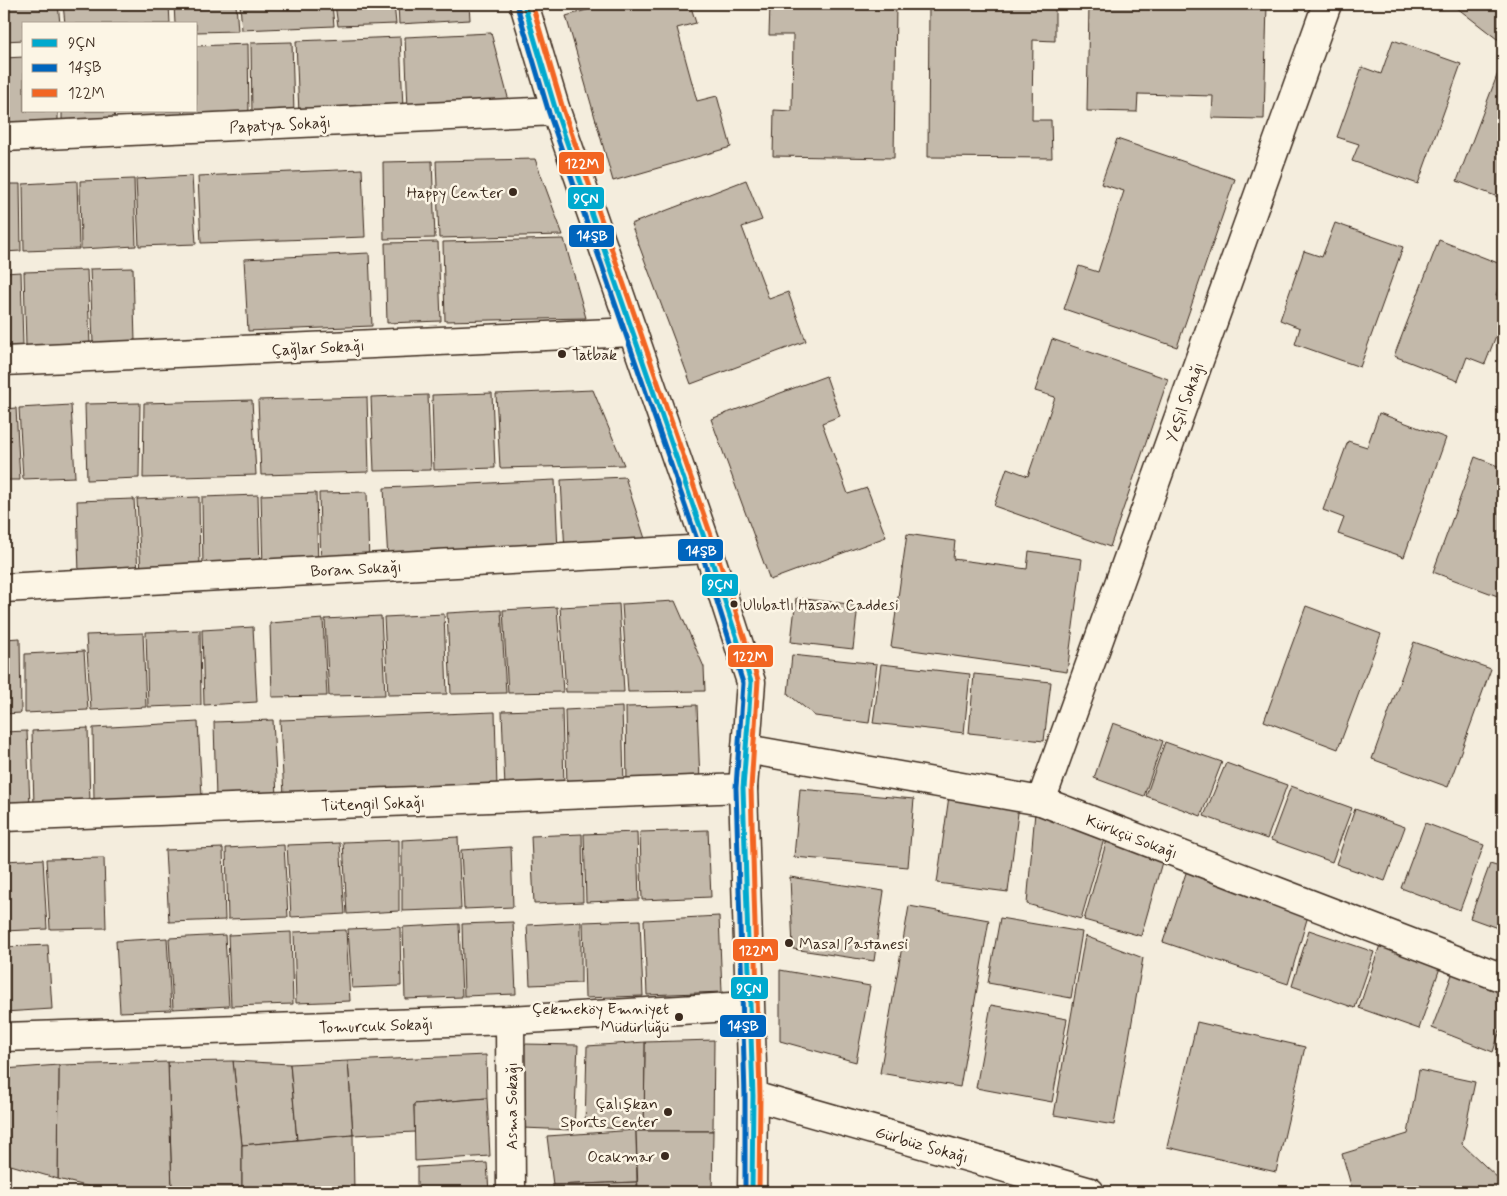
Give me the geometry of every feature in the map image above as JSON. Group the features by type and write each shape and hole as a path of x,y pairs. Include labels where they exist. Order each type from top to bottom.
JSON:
{"street":[{"path":"524,4 556,111 708,549 751,682 743,788 748,1006 753,1096 752,1192"},
{"name":"Yeşil Sokağı","path":"1041,801 1327,4"},
{"name":"Papatya Sokağı","path":"4,137 556,111"},
{"name":"Çağlar Sokağı","path":"4,361 633,332"},
{"name":"Boran Sokağı","path":"4,588 708,549"},
{"name":"Kürkçü Sokağı","path":"746,749 1041,801 1503,978"},
{"name":"Tütengil Sokağı","path":"4,818 743,788"},
{"name":"Tomurcuk Sokağı","path":"4,1037 510,1020 748,1006"},
{"name":"Asma Sokağı","path":"510,1020 511,1192"},
{"name":"Gürbüz Sokağı","path":"753,1096 1090,1192"}],"building":[{"path":"4,4 58,4 60,22 22,22 22,40 4,41"},
{"path":"63,4 169,4 170,22 65,22"},
{"path":"174,4 236,4 238,31 198,32 198,22 175,22"},
{"path":"240,4 332,4 334,26 242,30"},
{"path":"335,4 394,4 396,24 338,26"},
{"path":"398,4 469,4 470,20 399,24"},
{"path":"607,4 690,4 696,23 677,28 697,101 717,96 731,147 613,181 566,16"},
{"path":"770,4 896,4 894,158 773,156 774,110 792,111 793,35 769,35"},
{"path":"929,4 1055,4 1055,41 1033,40 1032,120 1051,120 1052,158 928,157"},
{"path":"1089,4 1267,4 1264,119 1212,118 1213,96 1138,94 1137,112 1087,111"},
{"path":"1452,4 1503,4 1503,38 1497,39"},
{"path":"491,33 510,105 408,109 405,37"},
{"path":"400,37 403,109 299,114 296,41"},
{"path":"1393,40 1461,64 1418,184 1352,161 1359,144 1337,137 1362,67 1381,74"},
{"path":"292,42 294,114 252,116 251,43"},
{"path":"248,44 249,116 186,119 185,112 198,112 198,46"},
{"path":"22,57 22,112 58,112 58,124 4,127 4,58"},
{"path":"1501,65 1503,65 1503,199 1457,181"},
{"path":"62,112 114,112 115,121 62,124"},
{"path":"130,112 182,112 183,119 131,121"},
{"path":"1117,139 1235,179 1177,347 1064,309 1079,266 1098,272 1124,191 1101,184"},
{"path":"535,159 563,235 439,238 436,161"},
{"path":"432,161 435,238 384,239 383,162"},
{"path":"362,169 365,237 201,243 198,176"},
{"path":"192,176 196,244 139,246 136,179"},
{"path":"134,179 136,246 81,249 80,181"},
{"path":"746,180 762,220 742,227 769,299 788,292 806,341 691,384 631,224"},
{"path":"77,181 79,249 24,251 23,184"},
{"path":"4,184 20,184 21,251 4,252"},
{"path":"1335,223 1403,247 1360,367 1295,344 1300,328 1280,320 1304,251 1322,257"},
{"path":"564,239 586,318 445,321 443,242"},
{"path":"1439,240 1503,265 1503,275 1496,295 1503,298 1503,318 1485,364 1467,357 1458,381 1394,356"},
{"path":"438,242 441,321 387,323 385,243"},
{"path":"369,253 372,326 248,331 244,259"},
{"path":"133,268 135,342 93,343 90,269"},
{"path":"87,270 90,344 26,346 24,272"},
{"path":"21,272 23,346 4,347 4,273"},
{"path":"1052,339 1168,379 1110,547 994,506 1007,468 1028,476 1055,397 1035,391"},
{"path":"826,376 840,416 822,423 848,494 867,488 886,537 770,580 711,419"},
{"path":"593,390 624,465 500,468 496,394"},
{"path":"492,393 495,468 434,470 432,395"},
{"path":"428,395 431,470 374,471 371,397"},
{"path":"367,397 369,472 261,475 258,400"},
{"path":"252,400 256,475 143,478 144,403"},
{"path":"140,403 139,478 87,480 85,404"},
{"path":"71,405 75,477 23,479 19,408"},
{"path":"16,408 20,480 4,480 4,409"},
{"path":"1379,413 1446,438 1404,557 1338,534 1344,518 1323,510 1348,441 1367,447"},
{"path":"1475,457 1503,468 1503,598 1433,572"},
{"path":"625,477 648,548 565,552 561,480"},
{"path":"555,480 558,552 388,561 384,488"},
{"path":"367,492 369,565 321,567 319,493"},
{"path":"316,493 318,567 263,569 261,495"},
{"path":"258,495 260,569 203,571 202,497"},
{"path":"199,497 200,571 141,573 137,499"},
{"path":"134,499 138,573 79,575 77,501"},
{"path":"907,534 955,541 953,559 1027,569 1029,551 1082,559 1067,672 891,647"},
{"path":"796,598 858,605 853,649 791,642"},
{"path":"675,601 704,667 705,691 628,692 622,604"},
{"path":"619,604 624,692 566,692 560,607"},
{"path":"1306,606 1381,634 1338,749 1264,721"},
{"path":"557,607 563,692 508,693 503,610"},
{"path":"501,610 506,693 451,694 447,613"},
{"path":"444,614 447,694 388,695 384,617"},
{"path":"381,616 385,695 329,696 325,619"},
{"path":"323,619 327,696 272,697 270,623"},
{"path":"253,627 257,702 204,705 202,630"},
{"path":"200,630 201,705 148,707 146,632"},
{"path":"143,633 146,707 91,710 86,635"},
{"path":"20,638 21,713 4,714 4,639"},
{"path":"1414,642 1491,669 1448,787 1372,759"},
{"path":"84,651 88,710 25,713 25,654"},
{"path":"792,655 877,664 869,723 815,716 788,694"},
{"path":"881,664 970,674 964,733 873,723"},
{"path":"974,674 1051,682 1044,741 969,733"},
{"path":"697,705 700,782 627,785 626,707"},
{"path":"622,707 624,784 567,786 565,710"},
{"path":"562,709 564,786 505,789 502,711"},
{"path":"495,712 497,789 284,796 280,720"},
{"path":"273,720 277,796 216,799 214,722"},
{"path":"198,722 202,797 94,803 93,728"},
{"path":"1113,723 1163,741 1144,796 1094,778"},
{"path":"88,728 90,803 34,806 32,731"},
{"path":"27,731 30,806 4,808 4,732"},
{"path":"1165,742 1222,762 1201,816 1146,796"},
{"path":"1226,763 1287,785 1267,839 1204,816"},
{"path":"1291,786 1352,808 1332,862 1271,840"},
{"path":"800,789 914,799 908,867 794,857"},
{"path":"949,796 1019,805 1008,892 937,883"},
{"path":"1355,809 1405,827 1385,881 1336,864"},
{"path":"1035,812 1104,839 1081,919 1027,904"},
{"path":"1425,823 1484,845 1460,910 1401,888"},
{"path":"708,830 711,897 642,900 640,832"},
{"path":"637,832 639,900 586,902 584,834"},
{"path":"582,834 583,902 534,904 531,836"},
{"path":"458,837 461,909 402,911 402,840"},
{"path":"399,840 399,911 347,914 343,842"},
{"path":"1107,840 1162,862 1141,936 1084,920"},
{"path":"340,843 345,914 291,917 287,845"},
{"path":"284,845 288,917 228,919 226,848"},
{"path":"511,847 513,907 464,909 461,850"},
{"path":"223,848 225,920 169,922 165,850"},
{"path":"104,858 106,928 50,929 46,859"},
{"path":"43,859 47,929 4,931 4,861"},
{"path":"1490,864 1503,868 1503,930 1470,918"},
{"path":"1188,867 1310,909 1288,984 1163,942"},
{"path":"790,877 884,891 874,961 793,949"},
{"path":"909,906 989,920 960,1087 880,1073"},
{"path":"719,916 722,992 647,995 644,920"},
{"path":"1000,918 1082,932 1071,998 988,983"},
{"path":"640,920 643,996 585,998 583,922"},
{"path":"513,922 516,994 464,996 462,924"},
{"path":"581,922 581,983 530,985 527,925"},
{"path":"459,924 462,997 405,999 403,927"},
{"path":"400,927 401,986 352,988 348,929"},
{"path":"346,930 350,1001 296,1003 294,932"},
{"path":"1309,930 1374,952 1355,1008 1292,986"},
{"path":"291,932 293,1004 231,1006 228,935"},
{"path":"225,935 229,1006 173,1009 169,938"},
{"path":"1085,936 1143,958 1114,1125 1054,1115"},
{"path":"1383,936 1444,956 1419,1029 1359,1008"},
{"path":"167,938 171,1010 120,1012 116,941"},
{"path":"48,945 52,1009 4,1012 4,947"},
{"path":"1456,964 1503,982 1503,1021 1493,1052 1432,1028"},
{"path":"780,970 870,986 856,1062 780,1041"},
{"path":"991,1005 1067,1019 1052,1102 976,1088"},
{"path":"1197,1022 1305,1047 1276,1172 1167,1147"},
{"path":"1503,1033 1503,1056 1496,1053"},
{"path":"714,1040 713,1131 644,1131 645,1042"},
{"path":"645,1042 644,1131 585,1126 587,1046"},
{"path":"523,1044 578,1045 574,1130 522,1128"},
{"path":"486,1055 487,1098 414,1104 415,1132 353,1135 348,1061"},
{"path":"233,1061 290,1064 297,1140 242,1145"},
{"path":"233,1061 242,1145 242,1192 172,1192 168,1062"},
{"path":"348,1061 353,1135 297,1140 290,1064"},
{"path":"168,1062 172,1192 110,1192 58,1179 59,1065"},
{"path":"59,1065 58,1179 4,1163 4,1069"},
{"path":"1419,1070 1475,1082 1462,1144 1503,1183 1503,1192 1428,1192 1420,1185 1394,1192 1353,1192 1342,1154 1408,1134"},
{"path":"487,1098 490,1156 415,1161 414,1104"},
{"path":"636,1130 637,1182 553,1185 547,1136"},
{"path":"636,1131 713,1131 712,1192 638,1192"},
{"path":"353,1135 354,1192 242,1192 242,1145"},
{"path":"487,1163 489,1192 417,1192 417,1167"},
{"path":"637,1182 637,1192 553,1192 553,1185"}],"transit line":[{"name":"9ÇN","path":"524,4 556,111 708,549 751,682 743,788 753,1096 752,1192"},
{"name":"122M","path":"532,4 563,109 715,547 758,680 751,788 760,1096 759,1192"},
{"name":"14ŞB","path":"517,6 549,113 701,551 743,683 736,788 745,1096 745,1192"}],"place":[{"name":"Happy Center","path":"513,192"},
{"name":"Tatbak","path":"562,354"},
{"name":"Ulubatlı Hasan Caddesi","path":"734,604"},
{"name":"Masal Pastanesi","path":"789,943"},
{"name":"Çekmeköy Emniyet Müdürlüğü","path":"679,1017"},
{"name":"Çalışkan Sports Center","path":"668,1112"},
{"name":"Ocakmar","path":"665,1156"}]}
